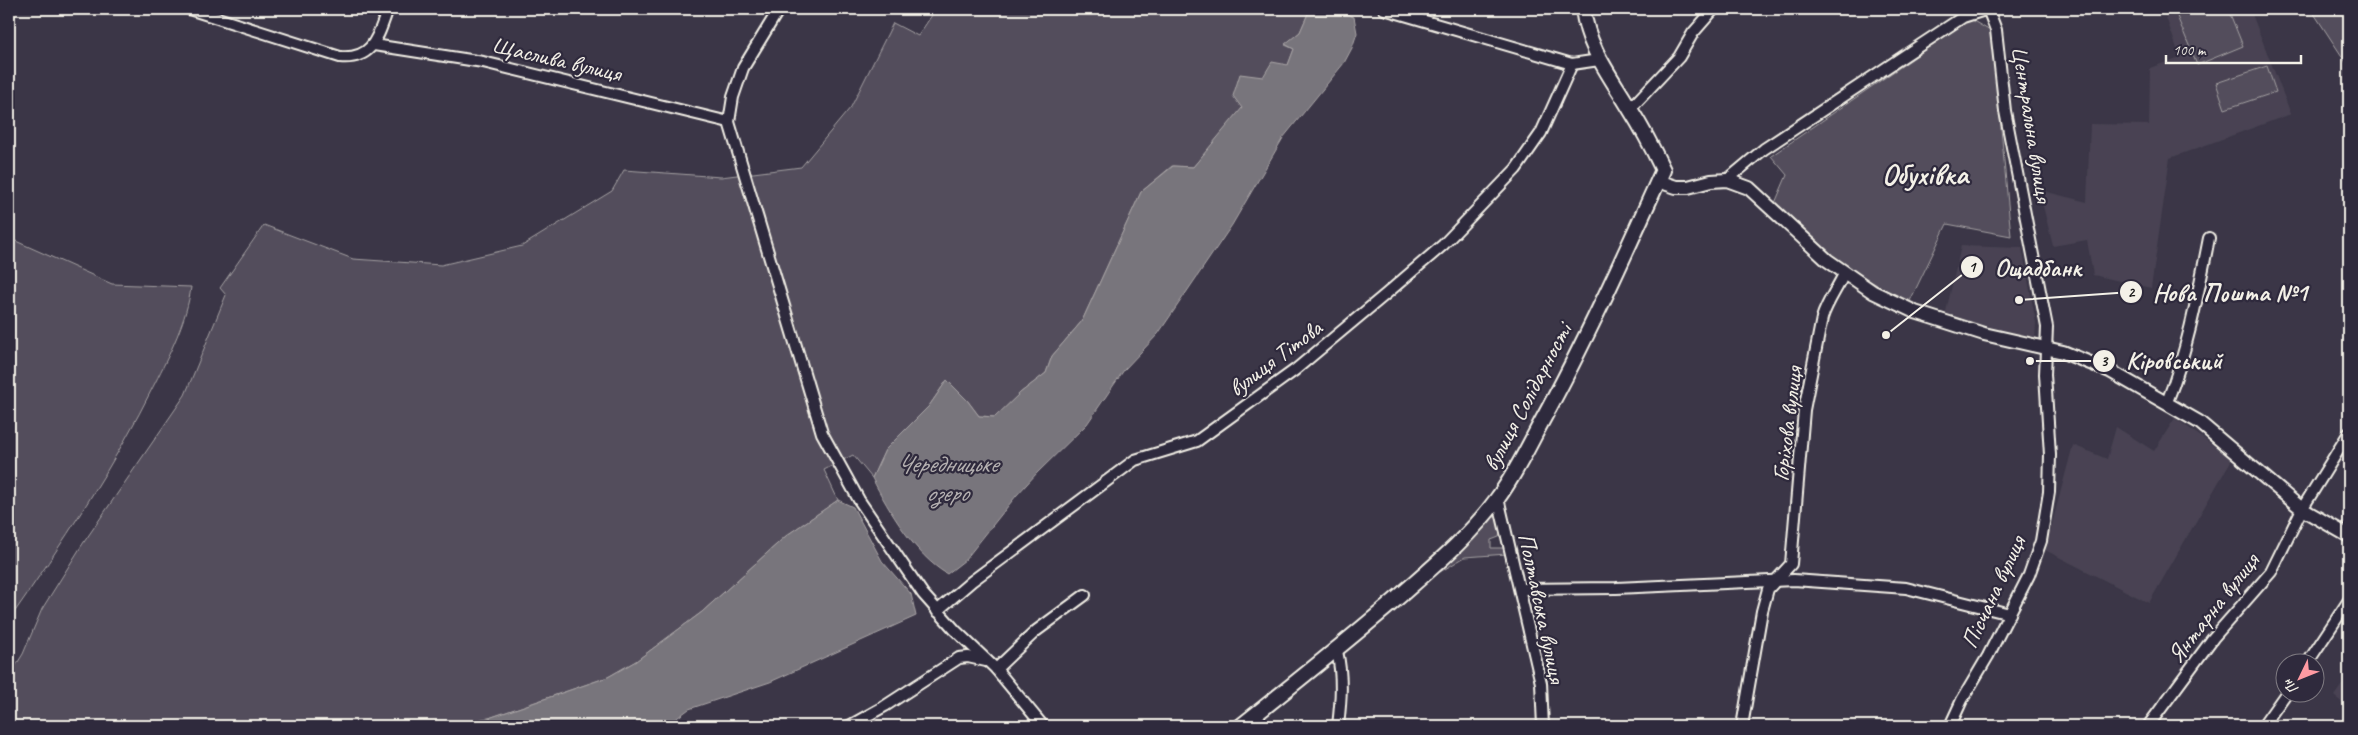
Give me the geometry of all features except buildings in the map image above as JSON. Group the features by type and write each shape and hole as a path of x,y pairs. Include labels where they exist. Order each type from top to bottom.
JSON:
{"main road":[{"name":"вулиця Солідарності","path":"1241,726 1337,651 1447,555 1498,498 1564,380 1663,170 1630,109 1599,60 1587,35 1583,9"}],"street":[{"path":"189,9 340,57 350,58 363,54 374,45 388,9"},
{"path":"779,9 743,68 733,97 729,122 822,432 859,500 937,611 996,669 1042,726"},
{"path":"1384,9 1400,12 1572,64 1599,60"},
{"path":"1630,109 1679,57 1693,33 1714,9"},
{"name":"Центральна вулиця","path":"1727,180 1764,149 1963,17 1988,9 1996,30 2005,111 2047,327 2046,348"},
{"name":"Щаслива вулиця","path":"374,45 483,62 729,122"},
{"name":"вулиця Тітова","path":"937,611 972,581 1111,476 1136,460 1197,441 1295,370 1443,245 1516,169 1541,134 1572,64"},
{"path":"1658,181 1682,187 1727,180 1749,188 1844,274 1873,292 1915,312 1984,334 2046,348 2088,361 2167,402 2199,422 2302,509 2349,536"},
{"path":"2167,402 2177,378 2190,332 2209,238"},
{"name":"Горіхова вулиця","path":"1742,726 1762,611 1768,589 1778,580 1790,564 1804,410 1822,318 1826,305 1835,294 1844,274"},
{"name":"Пісчана вулиця","path":"1950,726 1962,700 2010,614 2029,575 2041,541 2047,507 2050,455 2045,374 2046,348"},
{"name":"Янтарна вулиця","path":"2148,726 2213,638 2271,572 2302,509 2349,433"},
{"name":"Полтавська вулиця","path":"1498,498 1541,683 1543,726"},
{"path":"1520,589 1616,588 1778,580 1906,588 2010,614"},
{"path":"996,669 1036,631 1084,595"},
{"path":"2315,652 2349,600"},
{"path":"1337,651 1342,688 1338,726"},
{"path":"849,726 885,706 959,658 968,657 987,661"},
{"path":"2263,726 2280,702"}],"shaded area":[{"path":"936,9 1310,9 1300,32 1285,45 1294,49 1288,65 1243,108 1193,167 1172,166 1141,192 1082,321 1052,356 1046,373 1020,393 996,417 979,416 967,400 947,380 929,406 885,450 872,478 853,455 824,470 838,500 787,535 702,612 636,661 608,677 489,718 442,726 9,726 9,676 23,654 42,609 82,545 185,395 226,295 220,288 264,225 353,259 441,265 522,246 612,191 624,170 721,177 801,167 851,107 893,23 918,36"},
{"path":"2163,9 2250,9 2291,114 2170,158 2151,288 2093,275 2087,240 2053,246 2039,190 2087,202 2090,124 2149,125 2150,68 2180,57"},
{"path":"2174,9 2228,9 2243,46 2197,65"},
{"path":"2311,9 2349,9 2349,67"},
{"path":"1970,19 1992,32 2011,236 1947,224 1909,303 1849,269 1800,230 1775,203 1787,175 1771,156"},
{"path":"2267,66 2276,92 2225,109 2216,83"},
{"path":"9,238 112,284 191,287 186,312 177,336 139,414 87,504 9,620"},
{"path":"1961,246 2022,248 2036,323 2035,338 1945,316"},
{"path":"2175,418 2232,459 2149,603 2045,550 2073,445 2107,459 2116,427 2154,451"},
{"path":"1491,515 1496,518 1501,529 1499,537 1491,540 1491,548 1505,548 1507,554 1465,557 1440,572 1439,568"},
{"path":"2349,675 2349,708 2334,696"}],"water":[{"name":"Чередницьке озеро","path":"1310,9 1335,9 1354,17 1357,33 1344,63 1283,138 1232,225 1158,334 1124,370 1087,424 1016,496 965,560 947,574 924,556 914,544 886,504 872,478 885,450 929,406 947,380 967,400 979,416 995,417 1020,393 1046,373 1052,356 1082,321 1141,192 1173,166 1193,167 1242,108 1233,96 1240,74 1263,77 1272,62 1288,65 1294,49 1285,44 1300,32"},
{"name":"Чередницьке озеро","path":"838,500 853,507 882,561 911,594 916,616 770,682 689,709 666,726 442,726 489,718 608,677 636,661 702,612 787,535"}],"place":[{"name":"Нова Пошта №1","path":"2019,300"},
{"name":"Ощадбанк","path":"1886,335"},
{"name":"Кіровський","path":"2030,361"}],"district":[{"name":"Обухівка","path":"1925,174"}]}
